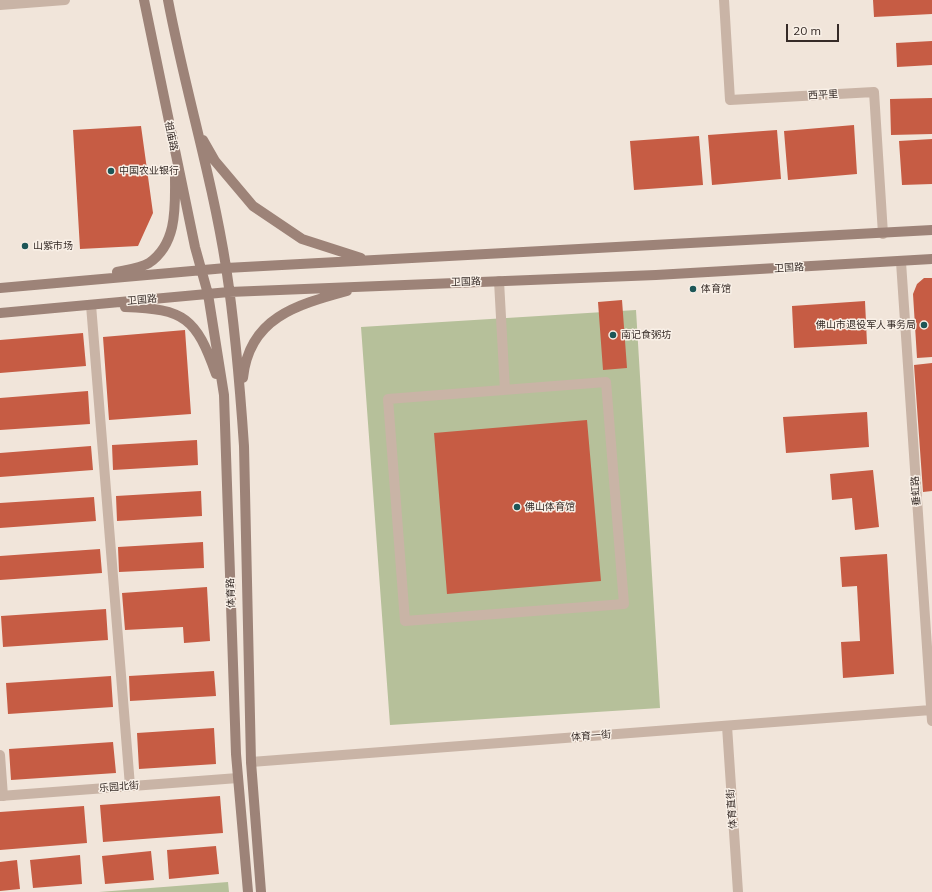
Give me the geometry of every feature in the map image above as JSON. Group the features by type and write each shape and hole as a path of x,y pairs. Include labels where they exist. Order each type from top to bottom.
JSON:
{"main road":[{"name":"祖庙路","path":"144,0 176,157 208,294"},
{"path":"168,0 179,55 212,190 226,268 240,398"},
{"path":"197,130 215,161 254,206 302,240 366,260"},
{"path":"91,279 148,264 166,246 175,217 176,157"},
{"path":"0,288 226,268 883,234 932,230"},
{"name":"卫国路","path":"0,313 229,292 656,275 901,262 932,259"},
{"path":"240,398 244,363 254,340 276,317 322,298 367,286"},
{"name":"体育路","path":"208,294 224,395 238,778 248,892"},
{"path":"94,304 154,308 178,315 194,328 205,343 224,395"},
{"name":"体育路","path":"240,398 244,446 251,762 261,892"}],"street":[{"path":"0,5 65,0"},
{"name":"西平里","path":"724,0 730,100 874,92 883,234"},
{"name":"垂虹路","path":"901,262 929,630 932,721"},
{"path":"499,281 505,390"},
{"path":"94,304 130,786"},
{"path":"606,382 624,604 405,621 388,399 505,390 606,382"},
{"name":"体育一街","path":"251,762 932,710"},
{"name":"体育直街","path":"727,726 738,892"},
{"path":"0,754 2,796"},
{"name":"乐园北街","path":"2,796 238,778"}],"green space":[{"path":"636,310 660,708 390,725 361,327"},
{"path":"228,882 229,892 99,892"}],"building":[{"path":"873,0 932,0 932,14 874,17"},
{"path":"932,41 932,65 897,67 896,43"},
{"path":"932,98 932,134 891,135 890,99"},
{"path":"854,125 857,174 788,180 784,131"},
{"name":"中国农业银行","path":"141,126 153,213 138,246 80,249 73,130"},
{"path":"777,130 781,179 712,185 708,135"},
{"path":"699,136 703,185 634,190 630,141"},
{"path":"932,139 932,184 902,185 899,141"},
{"name":"佛山市退役军人事务局","path":"924,278 932,278 932,357 917,358 913,294 917,284"},
{"name":"南记食粥坊","path":"622,300 627,368 603,370 598,302"},
{"path":"865,301 867,344 794,348 792,306"},
{"path":"185,330 191,414 109,420 103,337"},
{"path":"83,333 86,366 0,373 0,340"},
{"path":"932,363 932,491 923,492 914,365"},
{"path":"88,391 90,424 0,430 0,398"},
{"path":"867,412 869,447 786,453 783,417"},
{"name":"佛山体育馆","path":"587,420 601,581 447,594 434,433"},
{"path":"197,440 198,465 113,470 112,445"},
{"path":"91,446 93,470 0,477 0,453"},
{"path":"873,470 879,527 855,530 852,498 832,500 830,474"},
{"path":"201,491 202,516 117,521 116,496"},
{"path":"94,497 96,521 0,528 0,503"},
{"path":"203,542 204,568 119,572 118,547"},
{"path":"100,549 102,573 0,580 0,556"},
{"path":"887,554 894,674 843,678 841,642 860,641 857,586 842,587 840,557"},
{"path":"207,587 210,641 184,643 183,627 125,630 122,593"},
{"path":"106,609 108,640 3,647 1,616"},
{"path":"214,671 216,696 130,701 129,676"},
{"path":"111,676 113,707 8,714 6,683"},
{"path":"214,728 216,764 139,769 137,733"},
{"path":"113,742 116,773 11,780 9,749"},
{"path":"220,796 223,833 103,842 100,805"},
{"path":"84,806 87,843 0,850 0,812"},
{"path":"216,846 219,874 169,879 167,850"},
{"path":"151,851 154,880 105,884 102,856"},
{"path":"80,855 82,884 33,888 30,860"},
{"path":"17,860 20,889 0,891 0,862"}],"place":[{"name":"中国农业银行","path":"111,171"},
{"name":"山紫市场","path":"25,246"},
{"name":"体育馆","path":"693,289"},
{"name":"佛山市退役军人事务局","path":"924,325"},
{"name":"南记食粥坊","path":"613,335"},
{"name":"佛山体育馆","path":"517,507"}]}
